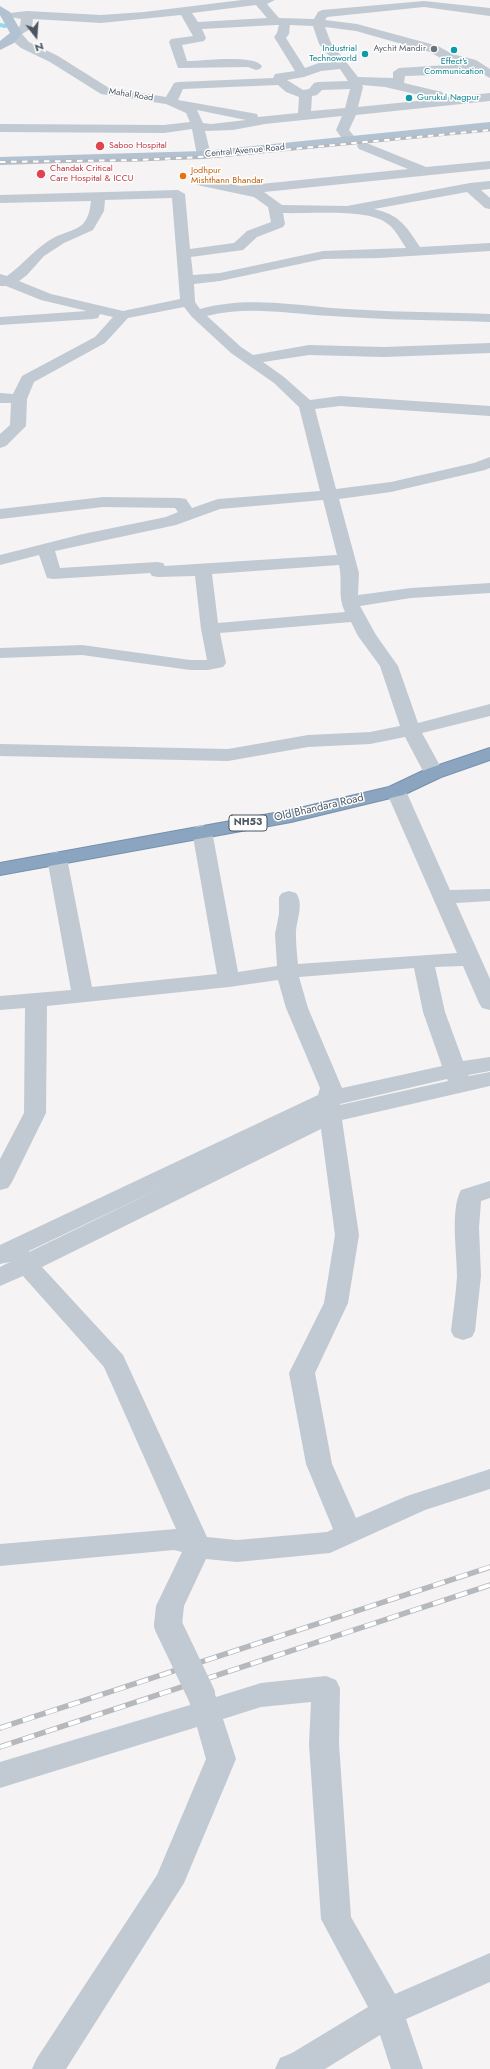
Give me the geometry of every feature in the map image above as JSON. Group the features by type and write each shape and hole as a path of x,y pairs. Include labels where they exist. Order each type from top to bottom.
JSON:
{"highway":[{"name":"Old Bhandara Road","path":"0,869 291,816 396,790 434,774 490,754"}],"main road":[{"path":"0,46 10,40 16,33 3,12"},
{"name":"Central Avenue Road","path":"0,161 205,158 490,126"},
{"path":"0,168 119,166 364,146 490,133"}],"street":[{"path":"3,12 27,15 101,19 184,11 262,0 280,21 283,34 280,36 282,43 302,73"},
{"path":"317,0 325,44 343,65 355,83 351,111 342,130 350,141"},
{"path":"434,0 445,7"},
{"path":"195,26 320,19 424,4 490,12"},
{"path":"182,65 175,42 200,38 195,26 184,11"},
{"path":"16,33 26,28 27,15"},
{"path":"320,19 357,28 394,40 418,44 477,66 490,74"},
{"name":"Mahal Road","path":"16,33 18,39 25,45 54,59 106,91 169,101 190,110 196,118 196,125 205,158"},
{"path":"169,101 174,97 178,86 181,83 174,67 182,65 250,63 256,66"},
{"path":"281,81 279,79 280,77 302,73 319,67 343,65"},
{"path":"301,94 313,92 318,86 399,81 399,72 436,72 477,66"},
{"path":"178,86 281,81 294,92 306,97 304,116"},
{"path":"385,83 455,100"},
{"path":"0,128 64,127 164,129 196,125 211,128 233,126 265,120 490,97"},
{"path":"169,101 265,120"},
{"path":"364,146 424,171"},
{"path":"202,182 205,158"},
{"path":"242,190 490,165"},
{"path":"0,199 178,194 202,182 258,194 275,205 278,224 252,234 238,247 183,254"},
{"path":"348,210 470,187 490,185"},
{"path":"470,187 490,205"},
{"path":"178,194 186,280 192,308 236,350 279,380 306,405 350,573 353,609 367,636 389,666 411,730 434,774"},
{"path":"3,281 22,272 39,253 59,240 88,228 97,211 98,196"},
{"path":"276,209 348,210 378,213 390,218 416,252"},
{"path":"186,280 220,277 322,255 416,252 490,247"},
{"path":"3,281 46,296 119,314"},
{"path":"0,321 223,307 297,308 331,312 490,318"},
{"path":"0,443 18,426 19,399 27,379 100,340 119,314"},
{"path":"249,360 309,350 384,352 490,348"},
{"path":"0,398 19,399"},
{"path":"306,405 340,401 490,411"},
{"path":"0,560 46,548 170,521 218,504 329,496 391,487 486,466"},
{"path":"0,514 103,502 138,502 180,503 188,514"},
{"path":"46,548 54,574 156,567 158,572 203,570 346,559"},
{"path":"0,653 82,650 190,665 208,666 217,664 210,629 203,570"},
{"path":"210,629 353,609 411,593 490,588"},
{"path":"0,750 228,755 308,740 370,738 411,730 490,710"},
{"path":"396,790 490,1003"},
{"path":"202,831 229,980"},
{"path":"57,858 83,995"},
{"path":"442,897 490,894"},
{"path":"289,897 289,914 285,934 288,971 297,1008 331,1088 329,1107 347,1235 336,1303 302,1373 319,1464 349,1534"},
{"path":"0,1003 229,980 288,971 380,962 470,959"},
{"path":"423,961 434,1012 458,1078"},
{"path":"0,1182 35,1113 36,1000"},
{"path":"48,2069 170,1883 221,1758 204,1703 168,1625 170,1606 198,1547 114,1362 8,1263 329,1107 458,1078 490,1064"},
{"path":"458,1078 490,1079"},
{"path":"462,1331 469,1276 469,1196 490,1189"},
{"path":"0,1555 174,1539 198,1547 245,1550 330,1542 416,1502 490,1479"},
{"path":"0,1775 204,1703 326,1688 324,1744 336,1919 388,2012 407,2069"},
{"path":"291,2069 299,2067 388,2012 490,1967"}],"waterway":[{"path":"0,25 5,26"}],"railway":[{"path":"0,162 140,160 220,156 490,130"},
{"path":"0,1728 490,1567"},
{"path":"0,1747 490,1585"}],"place":[{"name":"Aychit Mandir","path":"434,49"},
{"name":"Effect's Communication","path":"454,50"},
{"name":"Industrial Technoworld","path":"365,54"},
{"name":"Gurukul Nagpur","path":"409,98"},
{"name":"Saboo Hospital","path":"100,146"},
{"name":"Chandak Critical Care Hospital & ICCU","path":"41,174"},
{"name":"Jodhpur Mishthann Bhandar","path":"183,176"}]}
